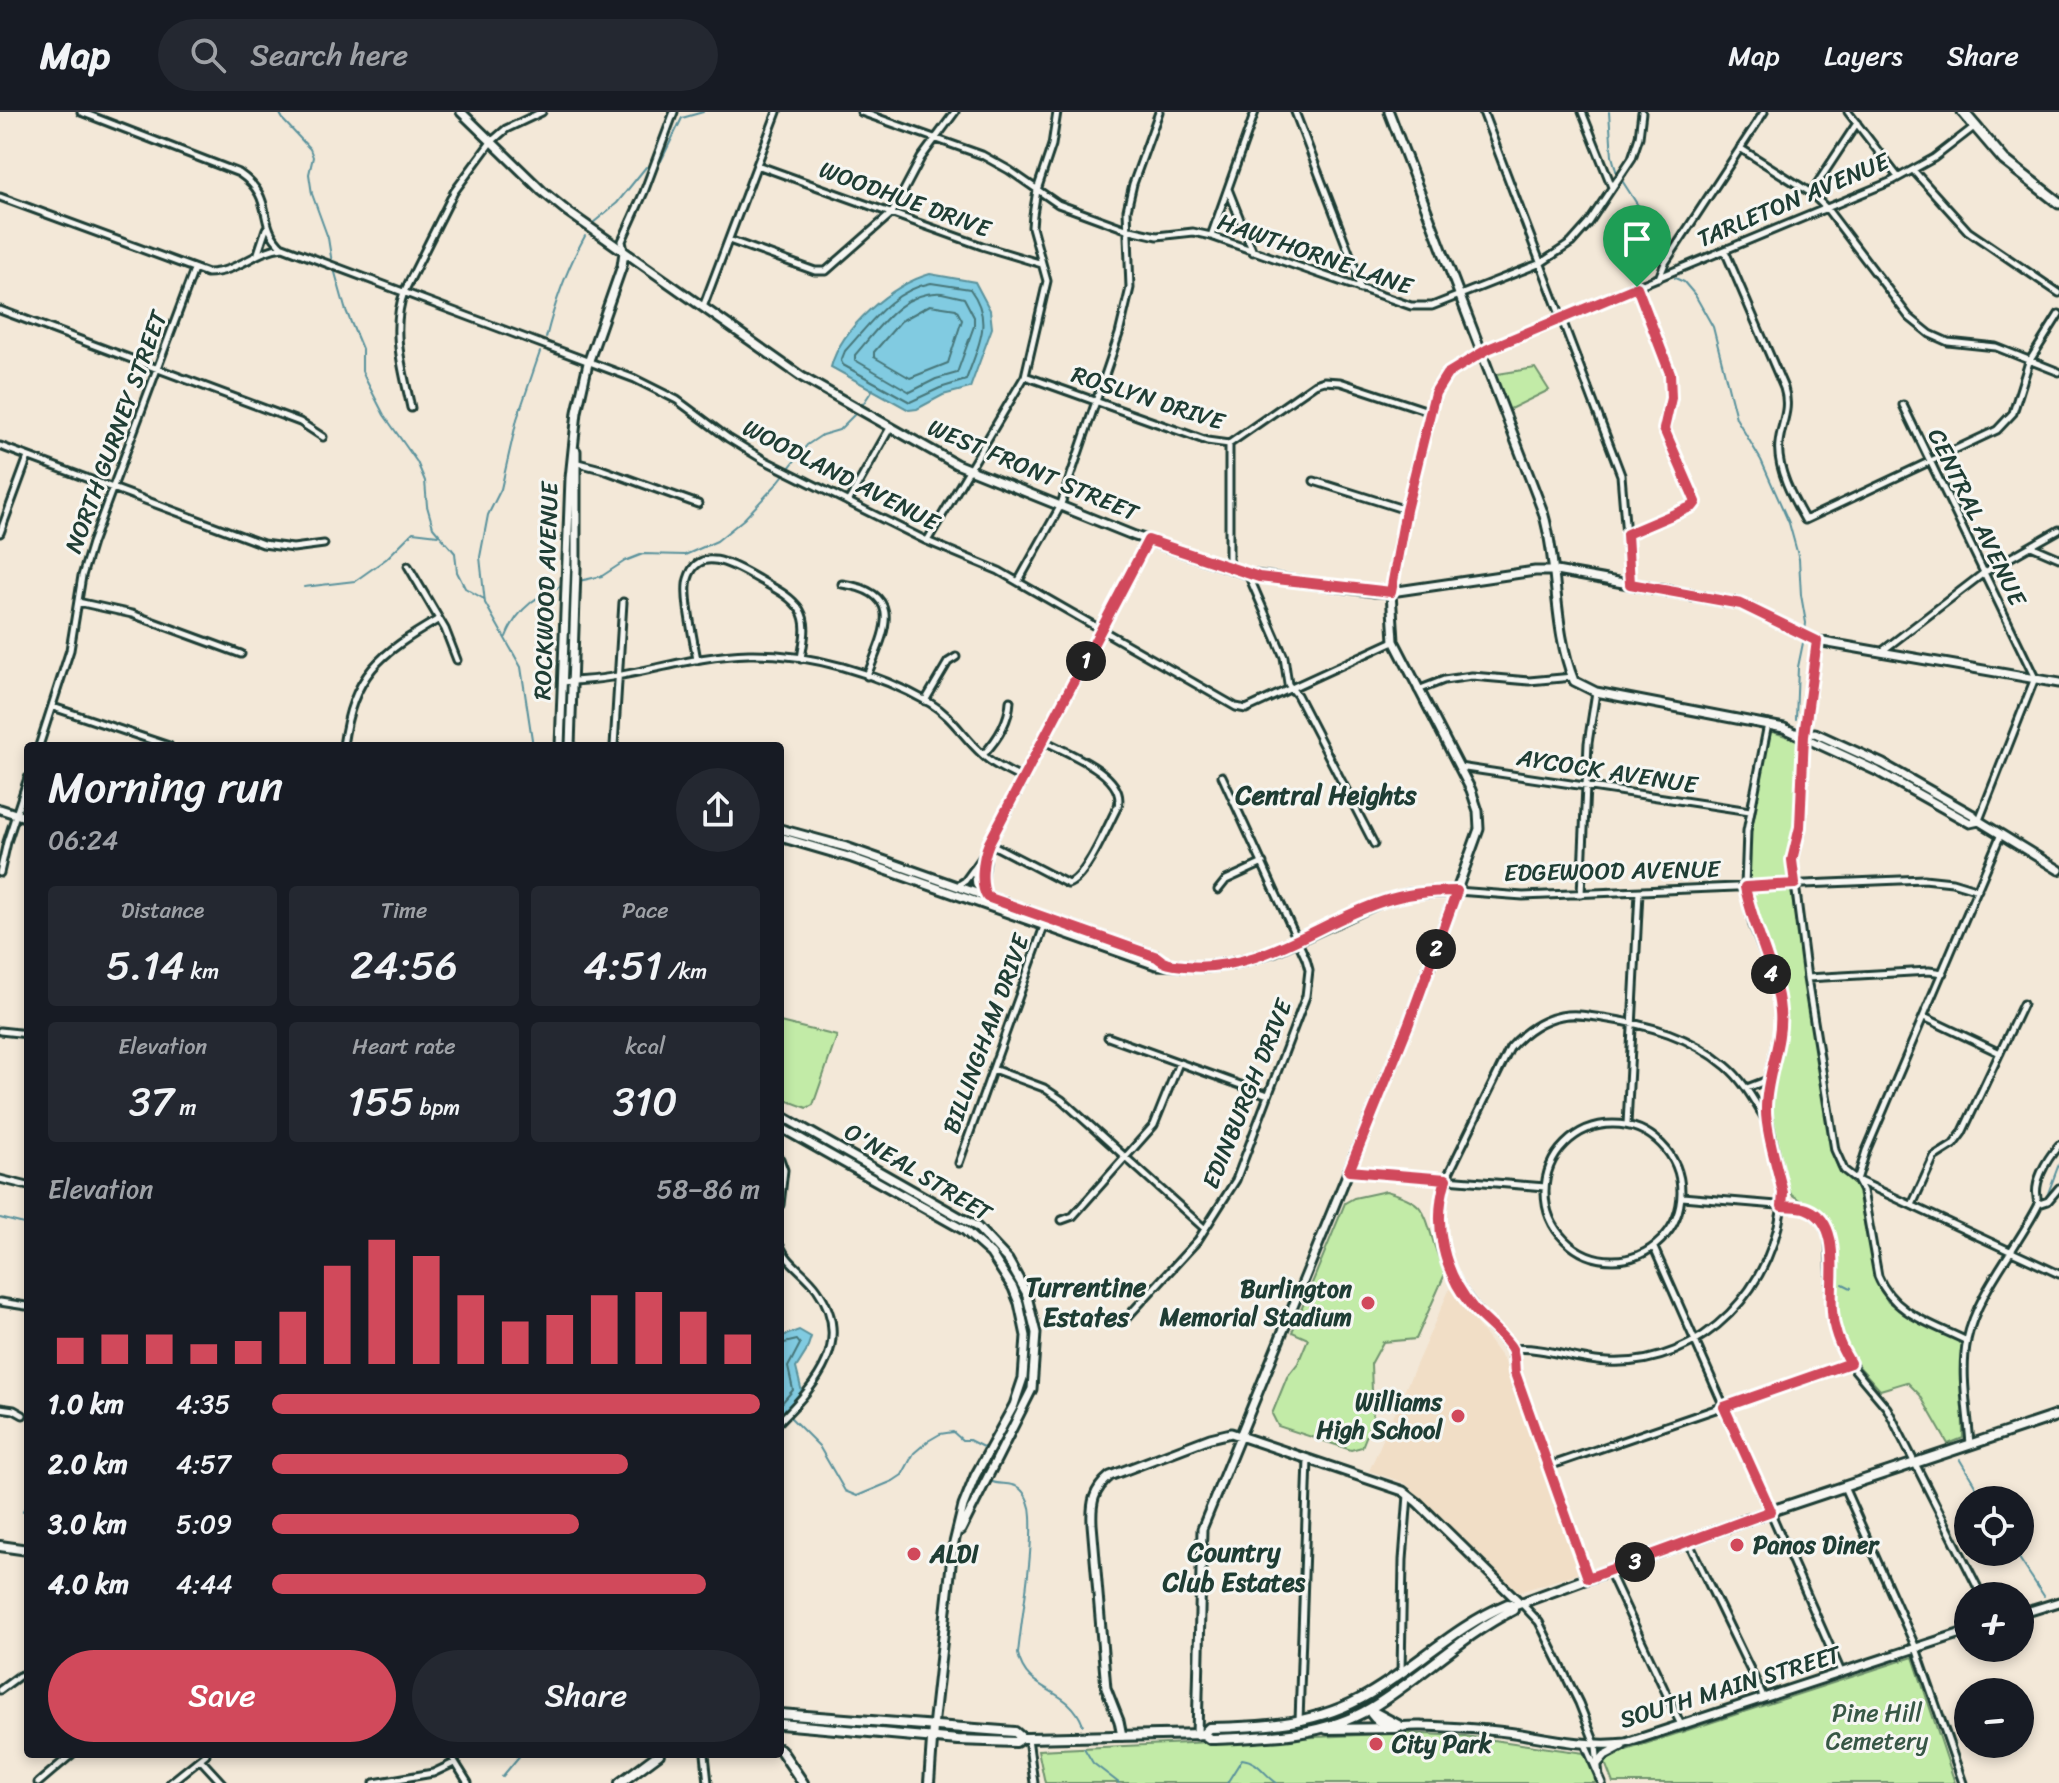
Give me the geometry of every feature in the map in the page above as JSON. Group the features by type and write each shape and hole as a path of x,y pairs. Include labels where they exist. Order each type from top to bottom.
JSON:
{"highway":[{"path":"1963,112 2018,172 2059,203"}],"main road":[{"path":"1200,1734 1209,1728 1299,1722 1318,1717 1359,1700 1470,1623 1508,1604 1517,1604 1771,1511 2059,1415"},
{"path":"0,1546 24,1549"},
{"path":"1318,1729 1370,1708 1467,1637 1513,1610 1517,1604"},
{"path":"1370,1708 1371,1700 1392,1685 1397,1675"},
{"path":"1318,1717 1331,1718 1362,1706 1370,1708"},
{"path":"784,1714 1015,1732 1025,1738"},
{"path":"785,1724 932,1738 1016,1742 1025,1738 1200,1734 1210,1739 1261,1737 1318,1729 1400,1727"},
{"name":"O'NEAL STREET","path":"929,1783 933,1727"},
{"path":"784,1755 803,1783"},
{"path":"620,1783 654,1758"}],"street":[{"path":"81,112 239,173 259,191 267,227 283,247"},
{"name":"WEST FRONT STREET","path":"461,112 554,200 802,377 968,470 1148,540 1248,574 1391,592 1535,571 1556,571 1741,604 1814,640 2059,683"},
{"path":"411,408 396,336 399,306 404,292 454,192 491,142 506,129 542,112"},
{"name":"ROCKWOOD AVENUE","path":"560,742 579,398 622,266 622,241 674,112"},
{"path":"703,308 777,112"},
{"name":"HAWTHORNE LANE","path":"861,112 997,162 1068,208 1126,229 1157,236 1193,232 1211,236 1419,308 1461,297 1541,263 1563,249 1582,232 1635,150 1642,112"},
{"path":"729,240 821,272 830,268 892,213 914,170 955,112"},
{"path":"927,541 1025,376 1047,281 1032,227 1037,190 1052,145 1057,112"},
{"path":"1018,582 1060,507 1128,302 1130,270 1126,229 1130,197 1159,112"},
{"path":"1211,236 1255,112"},
{"path":"1295,112 1357,273 1360,289"},
{"path":"1389,112 1543,512 1556,571 1563,644 1578,685 1596,692 1768,723 1804,735 1970,823 1979,821 2059,870"},
{"path":"1483,112 1621,475 1630,584"},
{"path":"1582,112 1612,187"},
{"path":"1659,278 1665,263 1764,112"},
{"path":"1848,112 1898,177"},
{"path":"1811,193 1857,123"},
{"name":"TARLETON AVENUE","path":"1200,1734 1200,1540 1207,1516 1409,1023 1479,824 1471,790 1394,641 1391,592 1406,510 1442,378 1483,353 1562,318 1827,209 1913,170 1974,127"},
{"path":"1740,148 1811,193 1827,209 1895,299 1922,328 1948,342 1996,347 2059,372"},
{"name":"WOODHUE DRIVE","path":"757,165 982,246 1042,264"},
{"path":"1913,170 1968,231 2059,293"},
{"path":"1228,188 1253,252"},
{"path":"0,197 207,273 226,271 269,248 283,247"},
{"path":"257,254 267,227"},
{"name":"WOODLAND AVENUE","path":"283,247 635,379 677,400 745,449 927,541 1018,582 1236,707 1246,709 1394,641"},
{"path":"1725,251 1784,388 1787,416 1779,444 1780,459 1805,520 1989,436 2005,423 2016,405 2029,362 2059,314"},
{"name":"NORTH GURNEY STREET","path":"40,742 70,650 92,543 194,270"},
{"path":"1627,534 1696,502 1664,429 1671,398 1670,373 1637,287"},
{"path":"0,310 300,422 323,437"},
{"name":"ROSLYN DRIVE","path":"1025,376 1207,441 1229,444 1315,384 1324,381 1340,382 1431,412"},
{"name":"CENTRAL AVENUE","path":"1903,405 2035,678"},
{"path":"848,502 890,428"},
{"path":"1229,444 1229,568"},
{"path":"0,446 263,544 293,548 324,544"},
{"path":"0,533 28,457"},
{"path":"574,462 698,504"},
{"name":"ROCKWOOD AVENUE","path":"570,742 574,462"},
{"path":"1314,481 1406,510"},
{"path":"1880,653 1985,572 2059,530"},
{"path":"957,886 965,881 984,855 1148,540"},
{"path":"2031,546 2059,558"},
{"path":"697,660 686,586 695,566 712,559 726,561 794,602 804,625 801,659"},
{"path":"408,566 439,619 457,660"},
{"path":"1248,574 1284,657 1288,684 1374,844"},
{"path":"842,584 867,591 884,607 888,617 867,676"},
{"path":"78,602 132,614 241,654"},
{"path":"614,742 623,602"},
{"path":"344,742 350,708 362,681 391,648 439,619"},
{"path":"1814,640 1804,735 1800,827 1792,860 1807,978 1835,1150 1844,1170 1857,1180 2059,1274"},
{"path":"562,682 619,676 697,660 750,654 841,667 925,701 950,717 983,755 1023,779"},
{"path":"925,701 948,662 956,657"},
{"path":"1418,690 1463,677 1529,681 1573,677"},
{"path":"1979,821 2035,678"},
{"path":"1581,894 1588,743 1596,692"},
{"path":"983,755 995,742 1010,712 1010,701"},
{"path":"53,707 157,742"},
{"path":"1512,1349 1540,1350 1611,1362 1658,1356 1695,1340 1729,1316 1751,1290 1769,1255 1783,1193 1766,1120 1768,1080 1780,1027 1780,1009 1776,985 1753,925 1745,887 1744,854 1768,723"},
{"path":"989,843 1068,884 1078,879 1100,839 1119,802 1118,790 1109,778 1090,765 1044,741"},
{"name":"AYCOCK AVENUE","path":"1458,767 1750,811"},
{"name":"EDINBURGH DRIVE","path":"1122,1323 1205,1229 1236,1180 1308,983 1306,959 1222,776"},
{"path":"0,873 24,790"},
{"path":"0,809 24,817"},
{"path":"1967,1341 1905,1311 1884,1289 1878,1276 1863,1191 1857,1180 1866,1151 2001,833"},
{"name":"EDGEWOOD AVENUE","path":"784,834 835,843 957,886 987,901"},
{"name":"EDGEWOOD AVENUE","path":"784,835 987,901 1156,965 1221,966 1255,958 1381,902 1409,894 1457,891 1523,896 1924,879 1952,882 1978,890"},
{"path":"984,855 982,889 987,901"},
{"path":"1218,890 1226,880 1263,863"},
{"path":"974,869 976,885 982,889"},
{"path":"1627,1125 1639,892"},
{"name":"BILLINGHAM DRIVE","path":"959,1163 1046,922"},
{"path":"1807,978 1929,971 1943,973"},
{"path":"1912,1205 1934,1157 1953,1145 1962,1133 2023,1004"},
{"path":"1588,1578 1515,1373 1512,1349 1472,1307 1451,1274 1439,1227 1446,1179 1505,1056 1519,1037 1561,1016 1585,1015 1633,1023 1664,1030 1695,1044 1729,1068 1747,1088 1766,1120"},
{"path":"1924,1017 2000,1053"},
{"path":"0,1031 24,1034"},
{"path":"1108,1037 1268,1095"},
{"path":"1062,1220 1073,1216 1127,1158 1161,1113 1179,1063"},
{"path":"993,1069 1033,1083 1053,1094 1205,1229"},
{"path":"1747,1088 1768,1080"},
{"name":"O'NEAL STREET","path":"784,1117 977,1227 1008,1260 1026,1292 1036,1333 1032,1389 953,1547"},
{"path":"1604,1125 1627,1125 1656,1139 1671,1156 1680,1176 1682,1197 1673,1226 1654,1248 1624,1260 1602,1260 1570,1246 1553,1226 1545,1201 1545,1187 1556,1155 1572,1138 1604,1125"},
{"name":"O'NEAL STREET","path":"784,1129 964,1230 991,1254 1013,1288 1026,1336 1023,1378 1014,1405 968,1492 953,1547 933,1727"},
{"path":"2039,1204 2036,1196 2038,1183 2059,1145"},
{"path":"1349,1171 1545,1187"},
{"path":"0,1179 24,1185"},
{"path":"1970,1445 1967,1341 1978,1309 2039,1204 2052,1198 2059,1188"},
{"path":"1682,1197 1807,1209 1821,1220 1829,1237 1834,1327 1839,1345 1885,1405 1975,1582"},
{"path":"1654,1248 1841,1673"},
{"path":"784,1253 817,1290 832,1335 831,1350 817,1381 784,1416"},
{"path":"0,1302 24,1306"},
{"path":"1549,1466 1850,1363"},
{"path":"0,1408 23,1415"},
{"path":"1122,1736 1106,1688 1091,1516 1094,1495 1110,1476 1225,1432 1308,1458 1408,1495 1517,1604 1532,1612 1579,1703 1596,1746 1601,1780"},
{"path":"1299,1722 1308,1458"},
{"path":"1844,1487 1916,1648 1963,1783"},
{"path":"1397,1675 1408,1495"},
{"path":"1688,1541 1764,1699"},
{"path":"1609,1571 1682,1726"},
{"path":"2034,1610 2059,1602"},
{"name":"SOUTH MAIN STREET","path":"1400,1727 1464,1728 1596,1746 1632,1742 1954,1636"},
{"path":"0,1690 24,1674"},
{"path":"1370,1708 1374,1719 1400,1727"},
{"path":"1025,1738 1034,1783"},
{"path":"1598,1763 1605,1755 1632,1742"},
{"path":"1585,1744 1601,1780"},
{"path":"38,1783 67,1758"},
{"path":"452,1758 468,1783"},
{"path":"705,1758 708,1783"},
{"path":"170,1783 200,1759 222,1783"},
{"path":"374,1783 433,1773 454,1763"}],"shaded area":[{"name":"Williams High School","path":"1450,1288 1505,1362 1579,1573 1519,1592 1405,1483 1369,1471"}],"green space":[{"path":"1535,368 1549,390 1504,412 1491,375"},
{"path":"1769,731 1799,740 1795,824 1788,854 1788,880 1748,883 1744,855"},
{"path":"1791,890 1831,1148 1838,1168 1857,1187 1875,1277 1888,1302 1920,1323 1962,1343 1963,1438 1948,1444 1920,1395 1907,1382 1880,1390 1854,1361 1840,1335 1835,1303 1833,1240 1825,1219 1790,1193 1784,1179 1770,1117 1770,1101 1784,1002 1755,926 1749,892"},
{"path":"784,1023 837,1036 813,1105 807,1108 784,1099"},
{"name":"Burlington Memorial Stadium","path":"1386,1191 1408,1199 1420,1208 1445,1274 1416,1339 1383,1342 1371,1364 1373,1419 1362,1447 1351,1450 1278,1426 1272,1414 1287,1377 1298,1363 1308,1339 1292,1332 1345,1203"},
{"name":"Pine Hill Cemetery","path":"1913,1657 1955,1783 1613,1783 1604,1760 1608,1756"},
{"path":"1403,1733 1465,1736 1584,1753 1600,1783 1045,1783 1038,1750"}],"water":[{"path":"930,274 975,282 990,310 992,328 970,388 943,395 909,410 831,367 856,323 899,288"},
{"path":"799,1330 811,1337 796,1368 802,1392 784,1412 784,1336"}],"waterway":[{"path":"279,112 310,149 313,157 309,174 312,194 328,238 332,263"},
{"path":"661,161 682,118 703,112"},
{"path":"1609,112 1612,156 1617,174"},
{"path":"593,223 617,203 646,167"},
{"path":"1621,179 1639,207 1663,220"},
{"path":"546,338 562,286 585,236"},
{"path":"334,269 345,308 362,349 362,371 366,380 384,415 417,462 425,481 433,527 455,553 457,572 465,588 484,599"},
{"path":"1675,278 1684,282 1695,295 1713,327 1736,418 1761,460 1789,523 1799,559 1805,632"},
{"path":"532,742 521,667 485,603 480,557 488,515 501,489 517,419 540,352"},
{"path":"861,407 873,389"},
{"path":"579,581 602,576 643,554 685,555 717,541 744,519 775,486 807,445 822,435 839,430 857,412"},
{"path":"304,587 355,581 386,559 413,532 438,535"},
{"path":"506,637 517,617 532,602 551,590 572,583"},
{"path":"1796,719 1798,667 1804,638"},
{"path":"2047,1196 2059,1164"},
{"path":"0,1218 24,1224"},
{"path":"1843,1284 1851,1288"},
{"path":"787,1414 819,1446 845,1491 857,1496 902,1475 914,1453 940,1434 953,1432 962,1440 985,1448"},
{"path":"1960,1460 1976,1486"},
{"path":"990,1481 1019,1488 1030,1509 1030,1549 1018,1654 1030,1677 1068,1703 1083,1725"},
{"path":"2024,1566 2044,1596"},
{"path":"1084,1748 1093,1763 1119,1783"},
{"path":"502,1777 518,1758"},
{"path":"1227,1783 1242,1759 1257,1765 1277,1783"}],"place":[{"name":"Burlington Memorial Stadium","path":"1368,1303"},
{"name":"Williams High School","path":"1458,1416"},
{"name":"Panos Diner","path":"1737,1545"},
{"name":"ALDI","path":"914,1554"},
{"name":"City Park","path":"1376,1744"}],"district":[{"name":"Central Heights","path":"1326,795"},
{"name":"Turrentine Estates","path":"1086,1302"},
{"name":"Country Club Estates","path":"1234,1567"}],"route":[{"path":"1637,287 1670,373 1672,389 1664,429 1696,502 1627,534 1630,584 1741,604 1817,641 1804,735 1800,827 1792,860 1795,884 1745,887 1753,925 1776,985 1781,1016 1768,1080 1766,1120 1783,1193 1782,1206 1807,1209 1821,1220 1829,1237 1834,1327 1839,1345 1850,1363 1724,1407 1771,1511 1588,1578 1515,1373 1512,1349 1472,1307 1451,1274 1439,1227 1439,1210 1446,1179 1349,1171 1409,1023 1457,891 1428,891 1381,902 1275,951 1240,962 1207,967 1163,963 1157,957 987,897 982,889 984,855 989,843 1148,540 1259,577 1391,592 1406,510 1435,393 1442,378 1488,349 1637,287"}]}
